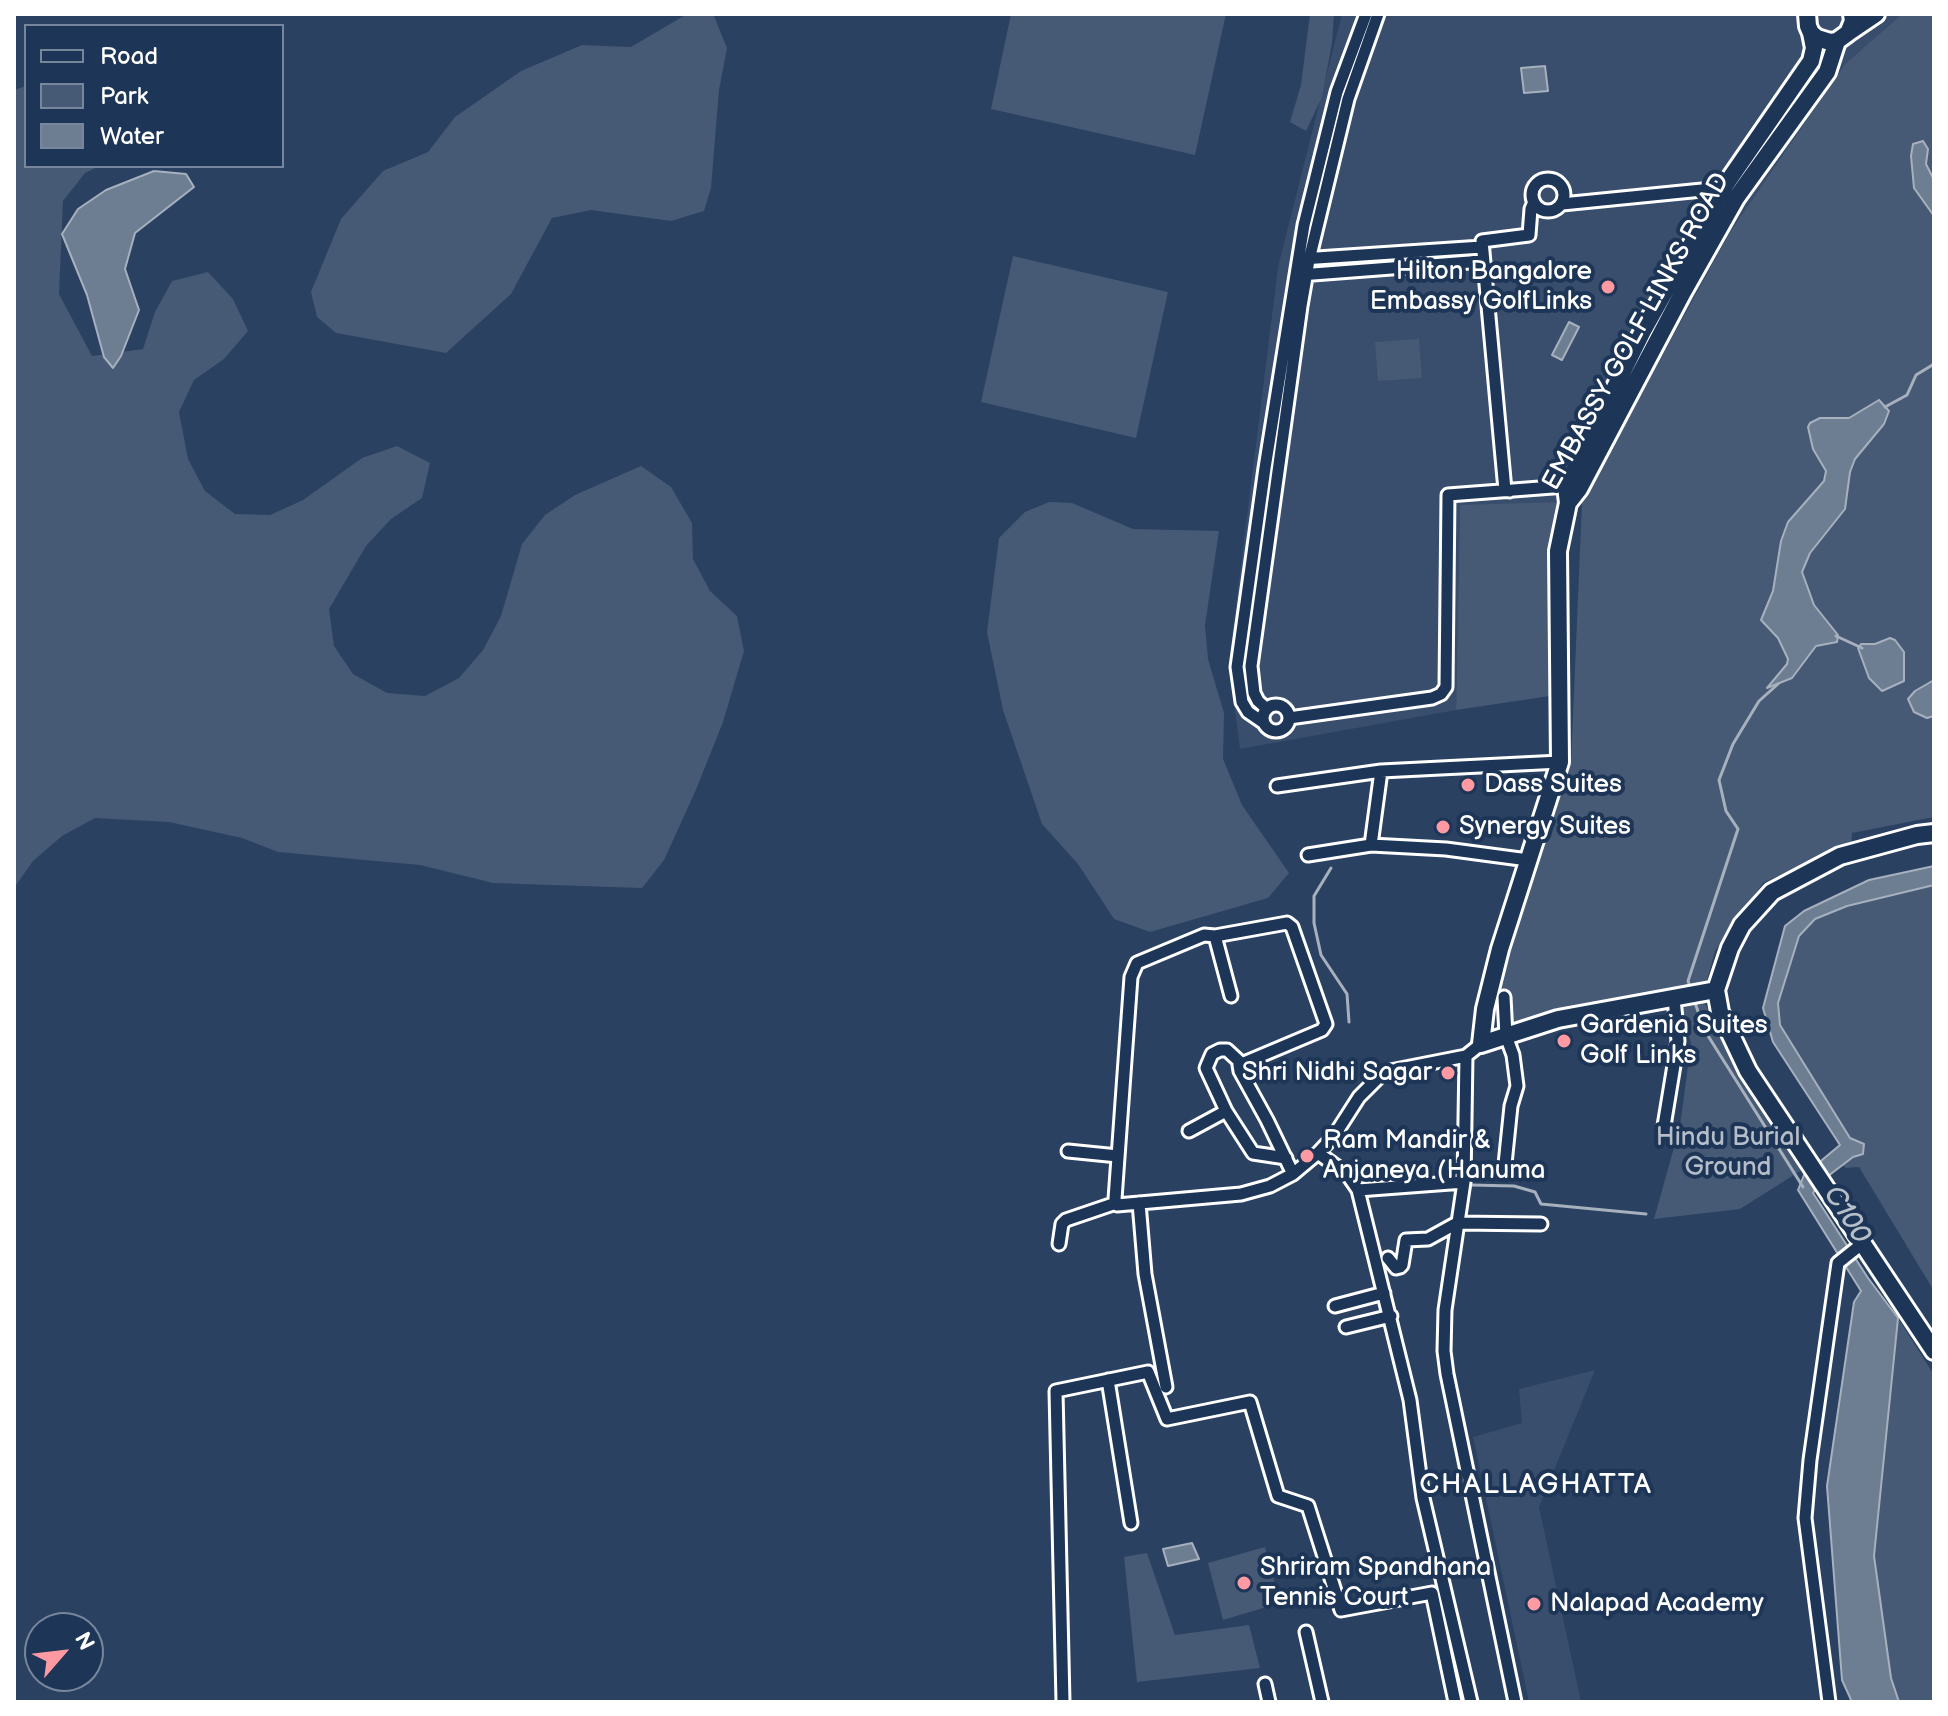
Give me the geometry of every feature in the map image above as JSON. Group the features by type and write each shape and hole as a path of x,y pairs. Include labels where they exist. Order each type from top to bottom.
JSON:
{"street":[{"path":"1264,723 1267,709 1275,706 1282,707 1289,718 1287,725 1277,731 1269,729 1248,712 1242,702 1237,667 1265,468 1337,92 1366,14"},
{"path":"1304,259 1348,99 1378,14"},
{"path":"1534,202 1544,210 1562,204 1729,194 1811,61 1814,48 1807,14"},
{"name":"EMBASSY GOLF LINKS ROAD","path":"1481,1044 1492,980 1560,762 1558,551 1570,494 1658,322 1729,194 1827,72 1853,21 1852,14"},
{"path":"1811,33 1823,41 1843,37 1876,14"},
{"path":"1505,490 1482,247 1484,239 1529,235 1534,188 1538,183 1550,179 1561,185 1564,191 1562,204"},
{"path":"1304,259 1482,247"},
{"path":"1301,275 1483,261"},
{"path":"1267,709 1254,693 1251,666 1301,275"},
{"path":"1289,718 1432,698 1443,692 1446,687 1448,495 1505,490 1570,494"},
{"path":"1277,786 1381,771 1560,762"},
{"path":"1371,845 1381,771"},
{"path":"1934,833 1840,856 1772,892 1742,925 1730,948 1716,990 1724,1023 1748,1071 1825,1186 1859,1247 1934,1351"},
{"path":"1308,855 1371,845 1446,849 1528,860"},
{"path":"1116,1203 1133,969 1137,963 1204,935 1215,936 1287,923 1292,927 1326,1024 1322,1030 1241,1063"},
{"path":"1215,936 1231,996"},
{"path":"1059,1244 1062,1224 1066,1220 1116,1203 1121,1205 1250,1192 1293,1174 1334,1136 1359,1097 1380,1076 1390,1071 1466,1056 1481,1044 1558,1019 1716,990"},
{"path":"1664,1126 1686,996"},
{"path":"1504,997 1506,1036 1513,1055 1517,1086 1511,1106 1505,1164"},
{"path":"1241,1063 1227,1050 1220,1050 1212,1054 1206,1068 1226,1111 1253,1153 1286,1158"},
{"path":"1466,1056 1464,1182 1445,1310 1447,1374 1515,1702"},
{"path":"1241,1063 1240,1071 1293,1174"},
{"path":"1189,1131 1226,1111"},
{"path":"1068,1151 1118,1156"},
{"path":"1318,1153 1347,1174 1358,1190 1391,1316 1413,1421 1423,1498 1471,1702"},
{"path":"1358,1190 1464,1182"},
{"path":"1139,1203 1145,1274 1166,1387"},
{"path":"1388,1258 1396,1268 1400,1267 1406,1240 1428,1239 1457,1223 1541,1224"},
{"path":"1829,1702 1805,1518 1810,1460 1840,1261 1859,1247"},
{"path":"1335,1306 1384,1293"},
{"path":"1346,1327 1391,1316"},
{"path":"1063,1702 1056,1391 1150,1372 1168,1419 1250,1402 1278,1496 1308,1506 1340,1609 1432,1593 1455,1702"},
{"path":"1108,1380 1131,1523"},
{"path":"1306,1632 1322,1702"},
{"path":"1265,1684 1269,1702"}],"shaded area":[{"path":"1342,14 1902,14 1845,64 1730,232 1582,502 1460,506 1456,710 1240,749 1229,662 1278,267"},
{"name":"Nalapad Academy","path":"1595,1370 1539,1507 1581,1702 1529,1702 1473,1437 1522,1423 1519,1389"}],"green space":[{"path":"687,14 714,16 727,48 719,90 711,188 704,211 671,221 591,210 552,218 511,294 446,353 336,333 317,317 311,292 341,219 383,171 428,152 455,117 521,71 582,45 631,47"},
{"path":"1011,14 1226,14 1195,155 991,109"},
{"path":"1310,14 1334,14 1322,97 1306,131 1290,122 1301,85"},
{"path":"1902,14 1934,14 1934,817 1852,833 1851,847 1829,852 1763,883 1715,951 1706,984 1566,1008 1501,1027 1496,992 1530,877 1571,763 1582,502 1730,232 1845,64"},
{"path":"24,87 24,168 95,168 85,173 63,201 59,294 92,356 143,349 155,312 172,281 208,272 233,299 248,331 224,359 194,380 179,412 188,459 205,491 235,514 270,515 303,500 362,458 397,446 430,463 422,498 391,519 366,546 329,609 334,646 353,674 387,693 425,696 459,678 483,650 501,616 522,544 545,515 575,495 641,466 671,487 692,523 693,559 710,591 737,616 744,651 723,722 695,792 664,860 642,888 493,883 420,865 278,852 242,838 169,822 95,818 62,836 33,861 14,888 14,90"},
{"path":"1013,256 1168,292 1136,438 981,402"},
{"path":"1419,339 1422,378 1378,381 1375,342"},
{"path":"1049,502 1072,503 1133,529 1219,531 1205,625 1208,659 1224,713 1223,759 1242,805 1289,873 1268,898 1150,932 1114,919 1078,864 1042,824 1003,710 987,632 999,538 1025,512"},
{"path":"1562,502 1554,522 1548,554 1550,696 1456,710 1460,505"},
{"path":"1934,885 1934,1291 1859,1167 1846,1168 1842,1165 1853,1157 1850,1138 1780,1025 1778,1003 1799,936 1815,919 1847,906"},
{"name":"Hindu Burial Ground","path":"1704,1002 1773,1123 1805,1168 1740,1209 1654,1219 1680,1126 1691,1043 1680,1009"},
{"path":"1898,1318 1934,1375 1934,1702 1899,1702 1891,1678 1874,1556"},
{"name":"Shriram Spandhana Tennis Court","path":"1265,1547 1280,1603 1223,1620 1208,1563"},
{"path":"1147,1553 1175,1635 1249,1625 1260,1668 1137,1682 1124,1557"}],"water":[{"path":"1545,66 1548,91 1524,93 1521,68"},
{"path":"1923,141 1928,149 1926,164 1934,180 1934,216 1914,188 1913,144"},
{"path":"154,171 186,174 194,187 135,233 125,269 139,310 113,368 104,357 87,295 62,234 78,209 106,190"},
{"path":"1569,322 1579,327 1562,360 1552,355"},
{"path":"1879,400 1889,411 1884,424 1855,459 1845,509 1810,553 1802,572 1814,605 1838,635 1837,642 1816,646 1792,678 1767,688 1788,659 1778,638 1761,620 1773,591 1781,541 1788,522 1824,481 1826,471 1813,449 1808,427 1820,418 1849,418"},
{"path":"1890,638 1904,652 1904,681 1882,691 1869,678 1858,648 1861,644 1875,644"},
{"path":"1934,680 1934,716 1927,718 1914,712 1908,699"},
{"path":"1934,866 1934,885 1847,906 1815,919 1799,936 1778,1003 1780,1025 1850,1138 1864,1144 1863,1154 1853,1157 1819,1183 1813,1193 1898,1318 1874,1556 1891,1678 1899,1702 1852,1702 1842,1680 1827,1486 1854,1302 1861,1291 1798,1190 1804,1175 1840,1145 1773,1042 1763,1008 1785,926 1804,911 1869,880"},
{"path":"1192,1543 1199,1559 1168,1566 1163,1549"}],"waterway":[{"path":"1885,407 1907,395 1916,375 1934,364"},
{"path":"1836,636 1862,648"},
{"path":"1691,989 1688,981 1738,829 1726,811 1719,780 1733,744 1759,701 1778,684"},
{"path":"1331,868 1314,896 1314,923 1321,955 1347,994 1349,1022"},
{"path":"1694,1000 1705,1031 1803,1187"},
{"path":"1470,1185 1514,1186 1535,1192 1541,1204 1646,1214"}],"place":[{"name":"Hilton Bangalore Embassy GolfLinks","path":"1608,287"},
{"name":"Dass Suites","path":"1468,785"},
{"name":"Synergy Suites","path":"1443,827"},
{"name":"Gardenia Suites Golf Links","path":"1564,1041"},
{"name":"Shri Nidhi Sagar","path":"1448,1073"},
{"name":"Ram Mandir & Anjaneya (Hanuma","path":"1307,1156"},
{"name":"Shriram Spandhana Tennis Court","path":"1244,1583"},
{"name":"Nalapad Academy","path":"1534,1604"}],"district":[{"name":"CHALLAGHATTA","path":"1536,1486"}],"water label":[{"name":"C100","path":"1846,1215"}]}
